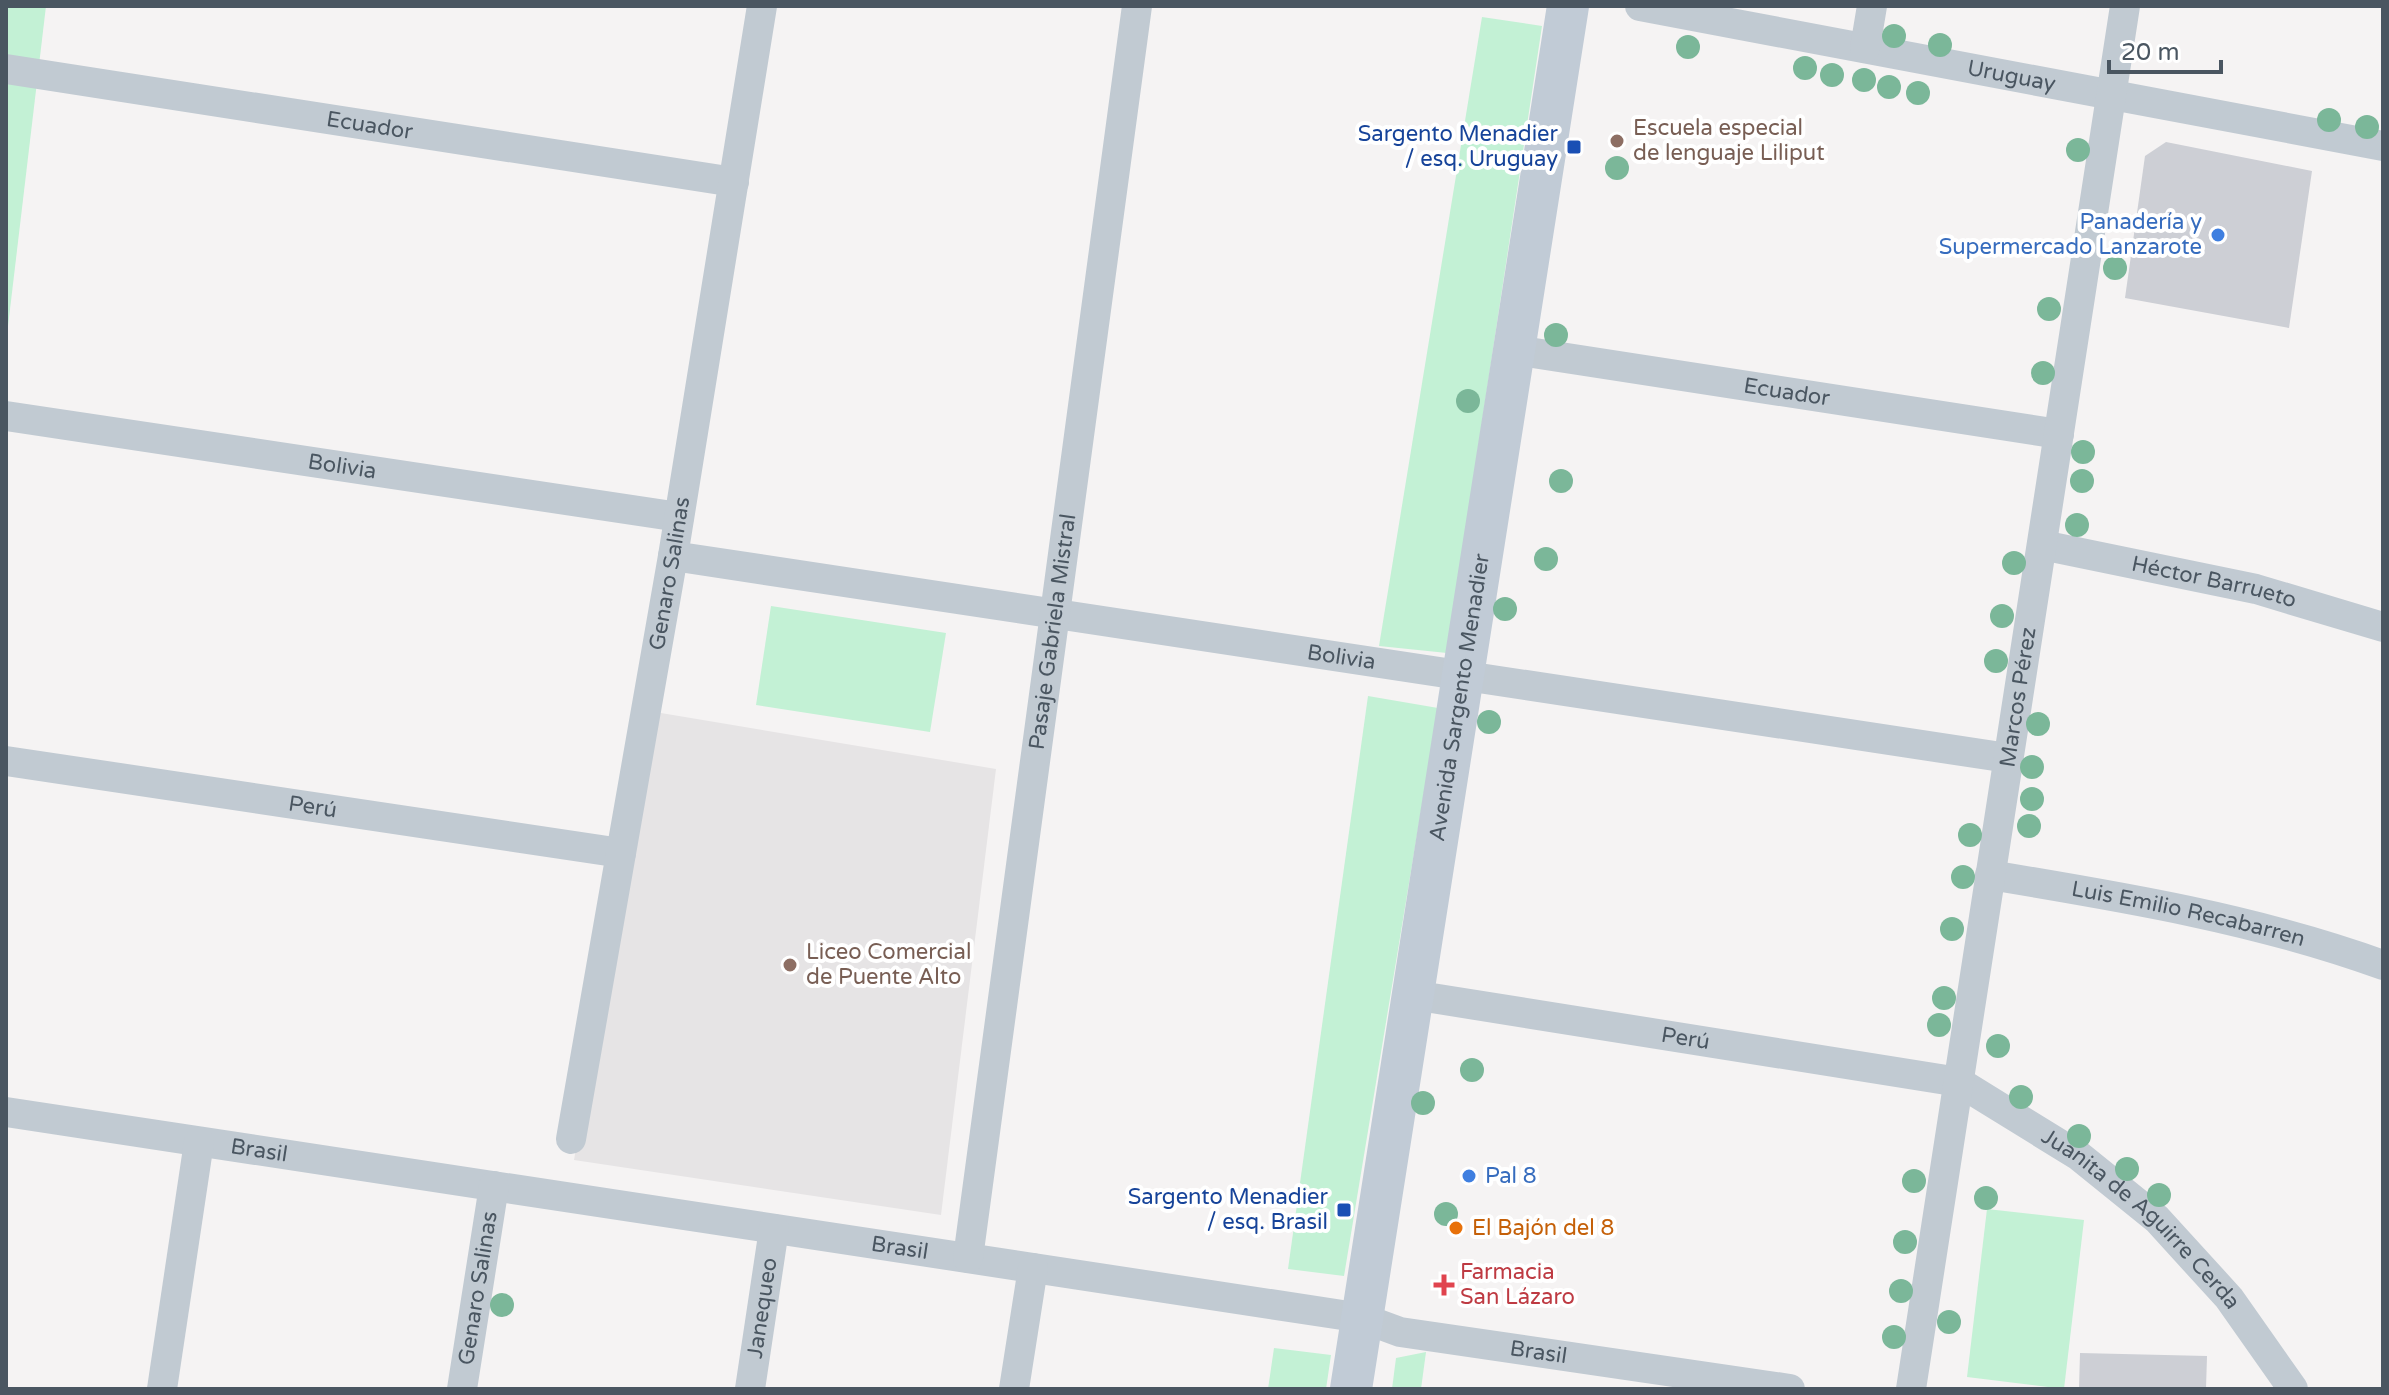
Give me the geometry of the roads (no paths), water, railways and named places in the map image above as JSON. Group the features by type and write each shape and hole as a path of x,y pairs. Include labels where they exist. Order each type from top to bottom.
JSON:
{"main road":[{"name":"Avenida Sargento Menadier","path":"1351,1389 1568,6"}],"street":[{"name":"Genaro Salinas","path":"571,1139 673,556 762,6"},
{"name":"Pasaje Gabriela Mistral","path":"968,1258 1137,6"},
{"name":"Uruguay","path":"1640,6 2383,146"},
{"path":"1865,48 1872,6"},
{"name":"Marcos Pérez","path":"1911,1389 2125,6"},
{"name":"Ecuador","path":"6,69 734,182"},
{"name":"Ecuador","path":"1514,350 2059,434"},
{"name":"Bolivia","path":"6,416 679,517"},
{"name":"Héctor Barrueto","path":"2042,545 2256,589 2383,627"},
{"name":"Bolivia","path":"673,556 2008,758"},
{"name":"Perú","path":"6,761 621,853"},
{"name":"Luis Emilio Recabarren","path":"1990,875 2151,902 2263,927 2383,965"},
{"name":"Perú","path":"1413,995 1959,1082"},
{"name":"Juanita de Aguirre Cerda","path":"1959,1082 2079,1156 2157,1219 2229,1298 2293,1389"},
{"name":"Brasil","path":"6,1112 1362,1318 1400,1332 1686,1382 1790,1389"},
{"path":"162,1389 199,1142"},
{"name":"Genaro Salinas","path":"462,1389 494,1186"},
{"name":"Janequeo","path":"750,1389 774,1229"},
{"path":"1014,1389 1033,1268"}],"place":[{"name":"Escuela especial de lenguaje Liliput","path":"1617,141"},
{"name":"Sargento Menadier / esq. Uruguay","path":"1574,147"},
{"name":"Panadería y Supermercado Lanzarote","path":"2218,235"},
{"name":"Liceo Comercial de Puente Alto","path":"790,965"},
{"name":"Pal 8","path":"1469,1176"},
{"name":"Sargento Menadier / esq. Brasil","path":"1344,1210"},
{"name":"El Bajón del 8","path":"1456,1228"},
{"name":"Farmacia San Lázaro","path":"1444,1285"}]}
